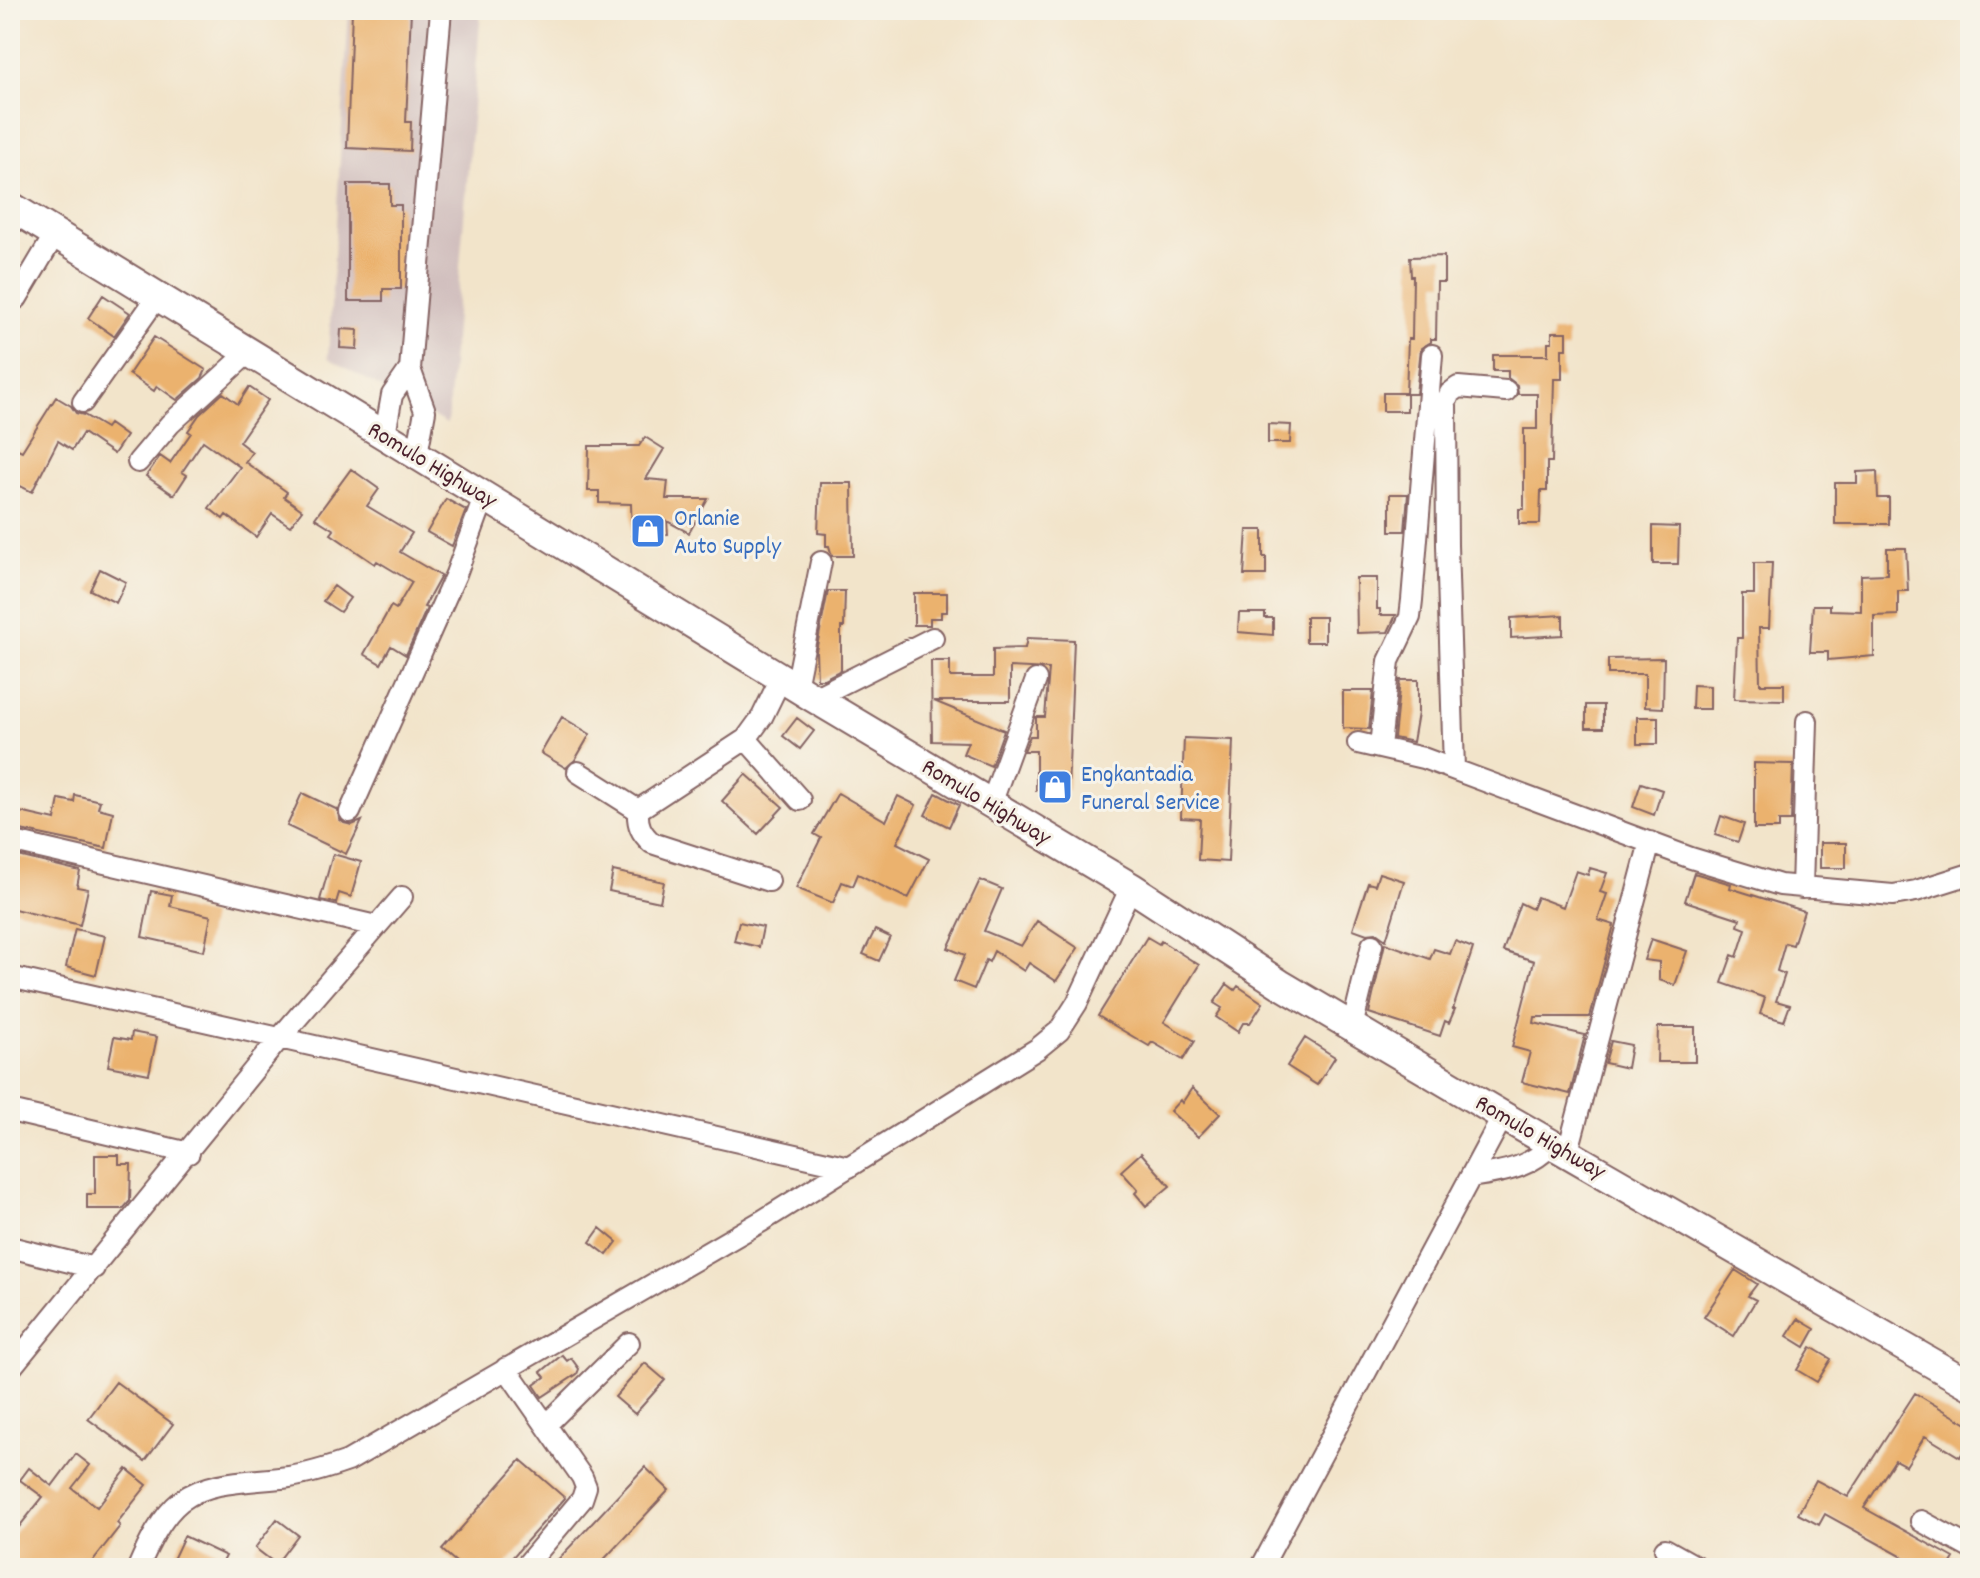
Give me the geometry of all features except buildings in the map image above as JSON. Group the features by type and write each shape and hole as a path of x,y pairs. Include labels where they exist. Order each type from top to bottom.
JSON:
{"highway":[{"name":"Romulo Highway","path":"10,206 797,688 1131,887 1352,1027 1970,1385"}],"street":[{"path":"417,454 425,411 410,369 441,10"},
{"path":"17,298 55,234"},
{"path":"83,402 158,296"},
{"path":"138,462 170,424 249,352"},
{"path":"1380,747 1389,661 1410,617 1432,355"},
{"path":"385,434 392,395 410,369"},
{"path":"1454,769 1446,402 1450,393 1458,387 1506,391"},
{"path":"350,812 456,574 485,495"},
{"path":"797,688 821,562"},
{"path":"638,810 746,739 762,717 797,688 933,638"},
{"path":"991,804 1036,680"},
{"path":"1802,888 1807,721"},
{"path":"746,739 800,800"},
{"path":"1358,743 1406,752 1730,871 1802,888 1893,895 1970,874"},
{"path":"578,772 638,810"},
{"path":"638,810 637,823 652,843 769,881"},
{"path":"10,841 376,926"},
{"path":"1471,1177 1526,1165 1561,1147 1650,842"},
{"path":"138,1568 149,1542 180,1502 203,1489 291,1477 348,1461 762,1221 1037,1049 1059,1031 1077,1003 1131,887"},
{"path":"10,1369 279,1039 402,897"},
{"path":"1352,1027 1372,945"},
{"path":"10,977 849,1167"},
{"path":"10,1111 189,1153"},
{"path":"1261,1568 1503,1116"},
{"path":"10,1247 94,1268"},
{"path":"546,1425 629,1343"},
{"path":"506,1368 586,1487 582,1499 524,1568"},
{"path":"1921,1521 1970,1548"},
{"path":"1665,1549 1699,1568"}],"shaded area":[{"path":"349,10 481,10 447,424 328,358"}],"place":[{"name":"Orlanie Auto Supply","path":"648,531"},
{"name":"Engkantadia Funeral Service","path":"1055,787"}]}
